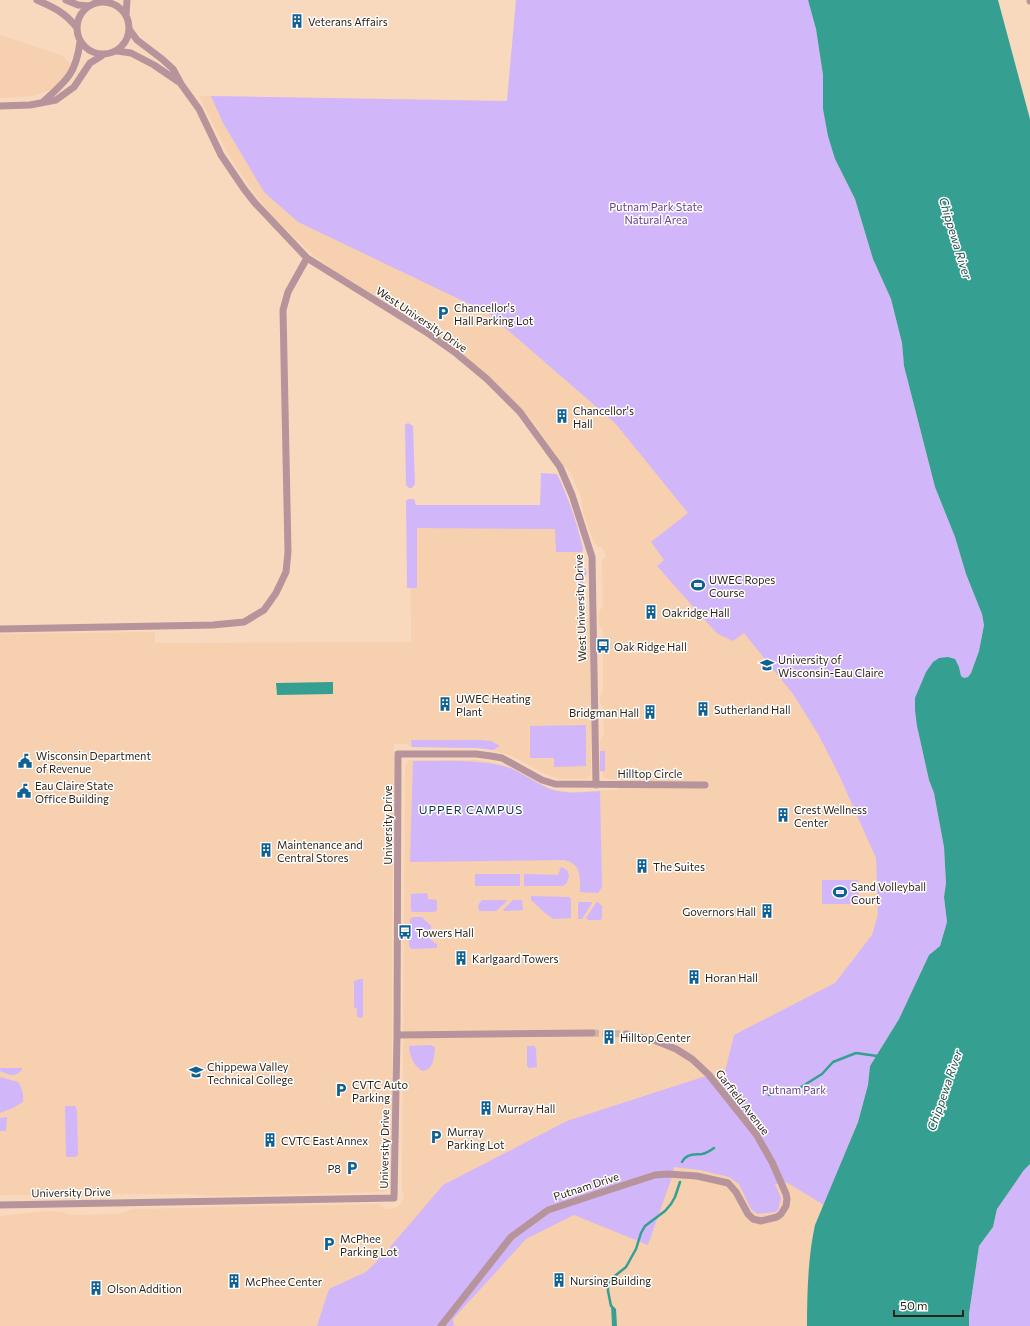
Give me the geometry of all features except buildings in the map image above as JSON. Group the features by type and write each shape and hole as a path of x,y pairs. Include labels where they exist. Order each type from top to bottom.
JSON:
{"street":[{"path":"37,0 60,11 71,20 77,28"},
{"path":"66,0 78,5 89,6 104,1 120,8 126,15"},
{"path":"0,106 30,105 56,100 69,92 80,80 90,63 103,55 117,51 123,45 127,38 129,29 126,15 127,0"},
{"path":"43,102 64,83 73,71 77,62 80,42 77,28 78,20 89,6"},
{"name":"West University Drive","path":"129,29 137,40 173,69 181,84 199,109 221,155 244,189 254,203 307,258 426,332 457,354 487,379 520,412 560,467 572,495 592,557 596,784"},
{"path":"80,42 94,53 103,55"},
{"name":"West University Drive","path":"117,51 131,53 154,65 181,84"},
{"path":"0,629 213,625 244,622 264,610 276,593 286,572 288,552 283,310 288,292 307,258"},
{"name":"University Drive","path":"0,1205 394,1198 397,1035 398,754 476,754 490,756 502,758 542,780 556,784 596,784"},
{"name":"Hilltop Circle","path":"596,784 705,785"},
{"path":"397,1035 592,1033"},
{"name":"Garfield Avenue","path":"626,1034 654,1040 676,1049 692,1059 726,1095 756,1134 772,1162 786,1194 786,1206 783,1211 777,1217 768,1220"},
{"name":"Putnam Drive","path":"441,1326 511,1237 548,1210 614,1188 655,1175 680,1174 713,1179 728,1183 733,1187 748,1214 753,1219 761,1221 768,1220"}],"shaded area":[{"name":"University of Wisconsin-Eau Claire","path":"516,0 808,0 944,847 858,1122 815,1225 812,1239 807,1326 0,1326 0,1216 48,1211 63,1212 69,1215 118,1214 134,1209 379,1204 386,1209 393,1209 400,1205 404,1199 402,1189 405,765 409,760 480,760 498,763 513,769 550,789 572,792 618,790 618,779 606,779 600,771 600,741 604,735 603,707 599,699 603,691 603,631 599,625 599,612 603,606 602,561 606,556 602,547 598,547 594,542 583,513 581,497 571,473 559,460 533,421 493,379 422,324 330,268 313,255 277,221 259,200 236,167 199,96 507,101"},
{"path":"0,35 63,56 71,65 66,75 53,89 32,96 0,98"},
{"path":"410,512 577,525 583,549 582,568 586,571 586,576 582,583 583,612 590,621 591,770 590,776 587,779 560,779 545,774 512,756 492,750 477,748 412,747 407,744 394,744 391,1188 384,1192 212,1196 185,1194 0,1195 0,634 155,632 155,643 411,642"}],"green space":[{"name":"Putnam Park State Natural Area","path":"516,0 808,0 816,29 823,75 823,109 835,159 855,199 873,259 891,299 902,343 904,366 935,487 955,537 966,574 982,614 984,624 979,651 971,673 968,677 964,678 961,676 959,667 917,726 929,780 934,793 944,847 946,883 944,897 947,922 940,946 929,955 899,1019 870,1066 868,1085 858,1121 824,1205 786,1182 775,1184 781,1198 778,1210 775,1212 757,1214 751,1209 739,1184 729,1177 700,1170 674,1167 672,1177 648,1245 574,1215 526,1239 453,1319 454,1326 317,1326 329,1289 366,1272 385,1253 443,1185 567,1121 709,1075 721,1088 734,1035 835,983 872,935 878,915 876,858 839,775 818,734 793,694 744,633 733,641 718,634 657,566 664,560 651,542 688,513 615,423 488,313 298,222 264,192 223,123 211,96 507,101"},
{"path":"408,423 413,426 415,484 412,488 409,488 406,485 405,425"},
{"path":"541,473 557,474 575,520 583,549 582,552 556,552 555,529 417,528 417,588 407,588 406,501 408,499 414,499 416,505 540,505"},
{"path":"580,567 585,568 587,573 583,580 584,614 579,614 578,612 577,570"},
{"path":"586,725 586,766 554,767 554,758 530,758 530,726"},
{"path":"411,740 479,740 491,741 500,746 493,750 477,748 412,747"},
{"path":"600,751 605,751 605,771 600,771"},
{"path":"413,761 488,763 512,769 542,785 560,792 600,791 602,887 598,893 580,892 580,876 577,868 570,862 564,860 410,862"},
{"path":"561,867 567,870 569,875 567,883 563,886 524,886 524,874 558,875"},
{"path":"475,874 520,874 520,886 475,886"},
{"name":"Sand Volleyball Court","path":"822,880 858,880 859,904 822,904"},
{"path":"427,893 428,899 437,900 437,910 435,912 411,911 411,894"},
{"path":"531,896 569,897 571,899 571,918 553,919 531,900"},
{"path":"482,900 508,900 496,911 479,911 478,905"},
{"path":"513,900 522,900 523,910 504,911 503,910"},
{"path":"579,902 592,903 582,919 578,919"},
{"path":"598,902 602,906 602,919 588,920 586,918"},
{"path":"413,917 422,917 431,926 430,938 437,944 437,948 412,949 409,946 410,919"},
{"path":"363,979 362,1018 357,1017 357,1009 354,1007 354,981"},
{"path":"431,1045 435,1047 433,1062 429,1068 422,1071 412,1060 409,1046"},
{"path":"527,1046 535,1046 537,1067 529,1068 527,1066"},
{"path":"0,1068 22,1068 22,1070 19,1073 11,1075 0,1071"},
{"path":"0,1077 18,1082 22,1089 23,1102 0,1113"},
{"path":"65,1106 75,1106 77,1111 78,1155 75,1157 66,1157"},
{"path":"7,1117 6,1131 0,1131 0,1118"},
{"path":"1030,1164 1030,1326 969,1326 969,1314 979,1246 993,1227 997,1209 1024,1170"}],"water":[{"name":"Chippewa River","path":"808,0 998,0 1030,119 1030,1164 1024,1170 997,1209 993,1227 979,1246 969,1314 969,1326 807,1326 809,1262 815,1225 858,1122 868,1085 870,1066 899,1019 929,955 940,946 947,922 944,897 946,883 944,847 934,793 929,780 917,726 915,698 926,672 933,662 939,658 948,657 955,659 961,676 964,678 968,677 971,673 979,651 984,625 982,614 966,574 955,537 935,487 904,366 902,343 891,299 873,259 855,199 835,159 828,136 823,109 823,75 816,29"},
{"path":"333,682 333,694 277,695 276,683"},
{"path":"611,1304 616,1309 617,1326 612,1326"}],"waterway":[{"path":"769,1095 778,1091 798,1089 822,1074 833,1062 856,1053 877,1056 879,1058"},
{"path":"682,1162 688,1156 704,1154 714,1148"},
{"path":"611,1306 608,1284 611,1279 626,1267 636,1249 645,1226 665,1211 671,1204 680,1182"}],"tunnel":[{"path":"592,1033 626,1034"}],"place":[{"name":"Veterans Affairs","path":"297,21"},
{"name":"Chancellor's Hall Parking Lot","path":"443,313"},
{"name":"Chancellor's Hall","path":"562,416"},
{"name":"UWEC Ropes Course","path":"698,585"},
{"name":"Oakridge Hall","path":"651,612"},
{"name":"Oak Ridge Hall","path":"603,646"},
{"name":"University of Wisconsin-Eau Claire","path":"767,665"},
{"name":"UWEC Heating Plant","path":"445,704"},
{"name":"Sutherland Hall","path":"703,709"},
{"name":"Bridgman Hall","path":"650,712"},
{"name":"Wisconsin Department of Revenue","path":"25,761"},
{"name":"Eau Claire State Office Building","path":"24,791"},
{"name":"Crest Wellness Center","path":"783,815"},
{"name":"Maintenance and Central Stores","path":"266,850"},
{"name":"The Suites","path":"642,866"},
{"name":"Sand Volleyball Court","path":"840,892"},
{"name":"Governors Hall","path":"767,911"},
{"name":"Towers Hall","path":"405,932"},
{"name":"Karlgaard Towers","path":"461,958"},
{"name":"Horan Hall","path":"694,977"},
{"name":"Hilltop Center","path":"609,1037"},
{"name":"Chippewa Valley Technical College","path":"196,1072"},
{"name":"CVTC Auto Parking","path":"341,1090"},
{"name":"Murray Hall","path":"486,1108"},
{"name":"Murray Parking Lot","path":"436,1137"},
{"name":"CVTC East Annex","path":"270,1140"},
{"name":"P8","path":"352,1168"},
{"name":"McPhee Parking Lot","path":"329,1244"},
{"name":"Nursing Building","path":"559,1280"},
{"name":"McPhee Center","path":"234,1281"},
{"name":"Olson Addition","path":"96,1288"}],"district":[{"name":"UPPER CAMPUS","path":"471,809"}],"park label":[{"name":"Putnam Park","path":"794,1089"}]}
